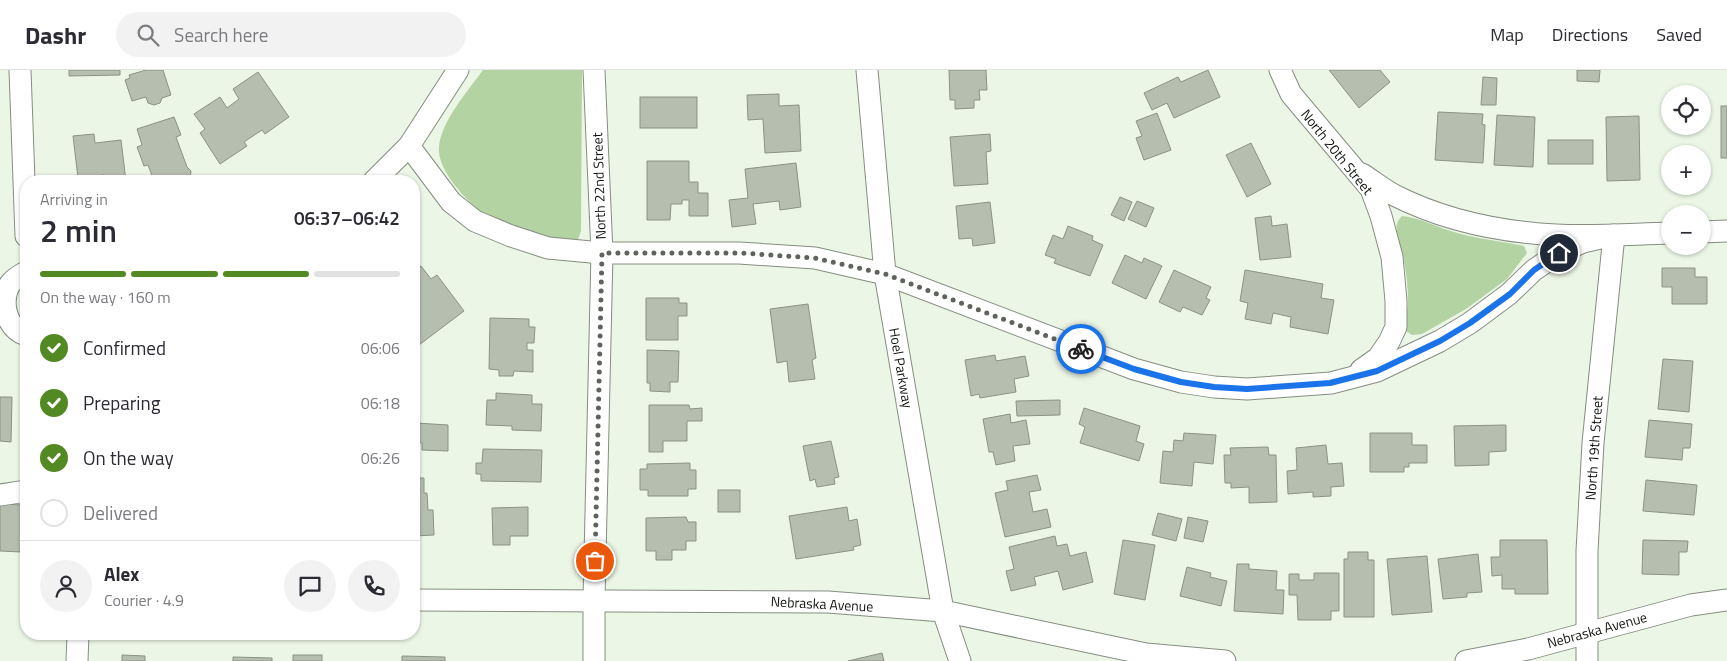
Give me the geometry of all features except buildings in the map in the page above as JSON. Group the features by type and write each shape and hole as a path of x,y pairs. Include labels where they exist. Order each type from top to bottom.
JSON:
{"street":[{"path":"20,70 24,175"},
{"path":"380,175 409,146 458,70"},
{"name":"North 22nd Street","path":"594,70 602,253 594,661"},
{"name":"Hoel Parkway","path":"867,70 885,274 943,611 960,661"},
{"name":"North 20th Street","path":"1280,70 1291,94 1370,189 1381,216 1392,257 1396,327 1389,342 1378,358 1362,370 1330,383"},
{"path":"409,146 451,202 475,221 511,236 548,248 602,253 740,253 815,258 885,274 1134,369 1181,382 1214,387 1247,389 1330,383 1377,371 1440,341 1470,323 1510,294 1534,270 1559,253 1582,242 1614,235"},
{"path":"1353,167 1394,194 1425,208 1456,218 1532,233 1558,235 1661,233"},
{"path":"1711,232 1727,231"},
{"name":"North 19th Street","path":"1588,661 1587,550 1593,443 1614,235"},
{"path":"20,275 10,284 2,306 13,327 20,331"},
{"path":"0,495 20,492"},
{"name":"Nebraska Avenue","path":"420,600 828,602 943,611 1146,654 1225,661"},
{"name":"Nebraska Avenue","path":"1466,661 1528,649 1691,606 1727,600"},
{"path":"77,661 78,640"}],"green space":[{"path":"483,70 582,70 581,231 578,240 551,241 518,230 487,216 471,203 448,175 439,155 441,136 456,106"},
{"path":"1402,216 1463,234 1524,246 1527,253 1507,279 1466,309 1422,334 1412,335 1406,331 1407,283 1403,256 1397,235 1397,225"}],"way so far":[{"path":"595,561 602,253 740,253 815,258 885,274 1081,349"}],"route":[{"path":"1081,349 1134,369 1181,382 1214,387 1247,389 1330,383 1377,371 1440,341 1470,323 1510,294 1534,270 1559,253"}]}
